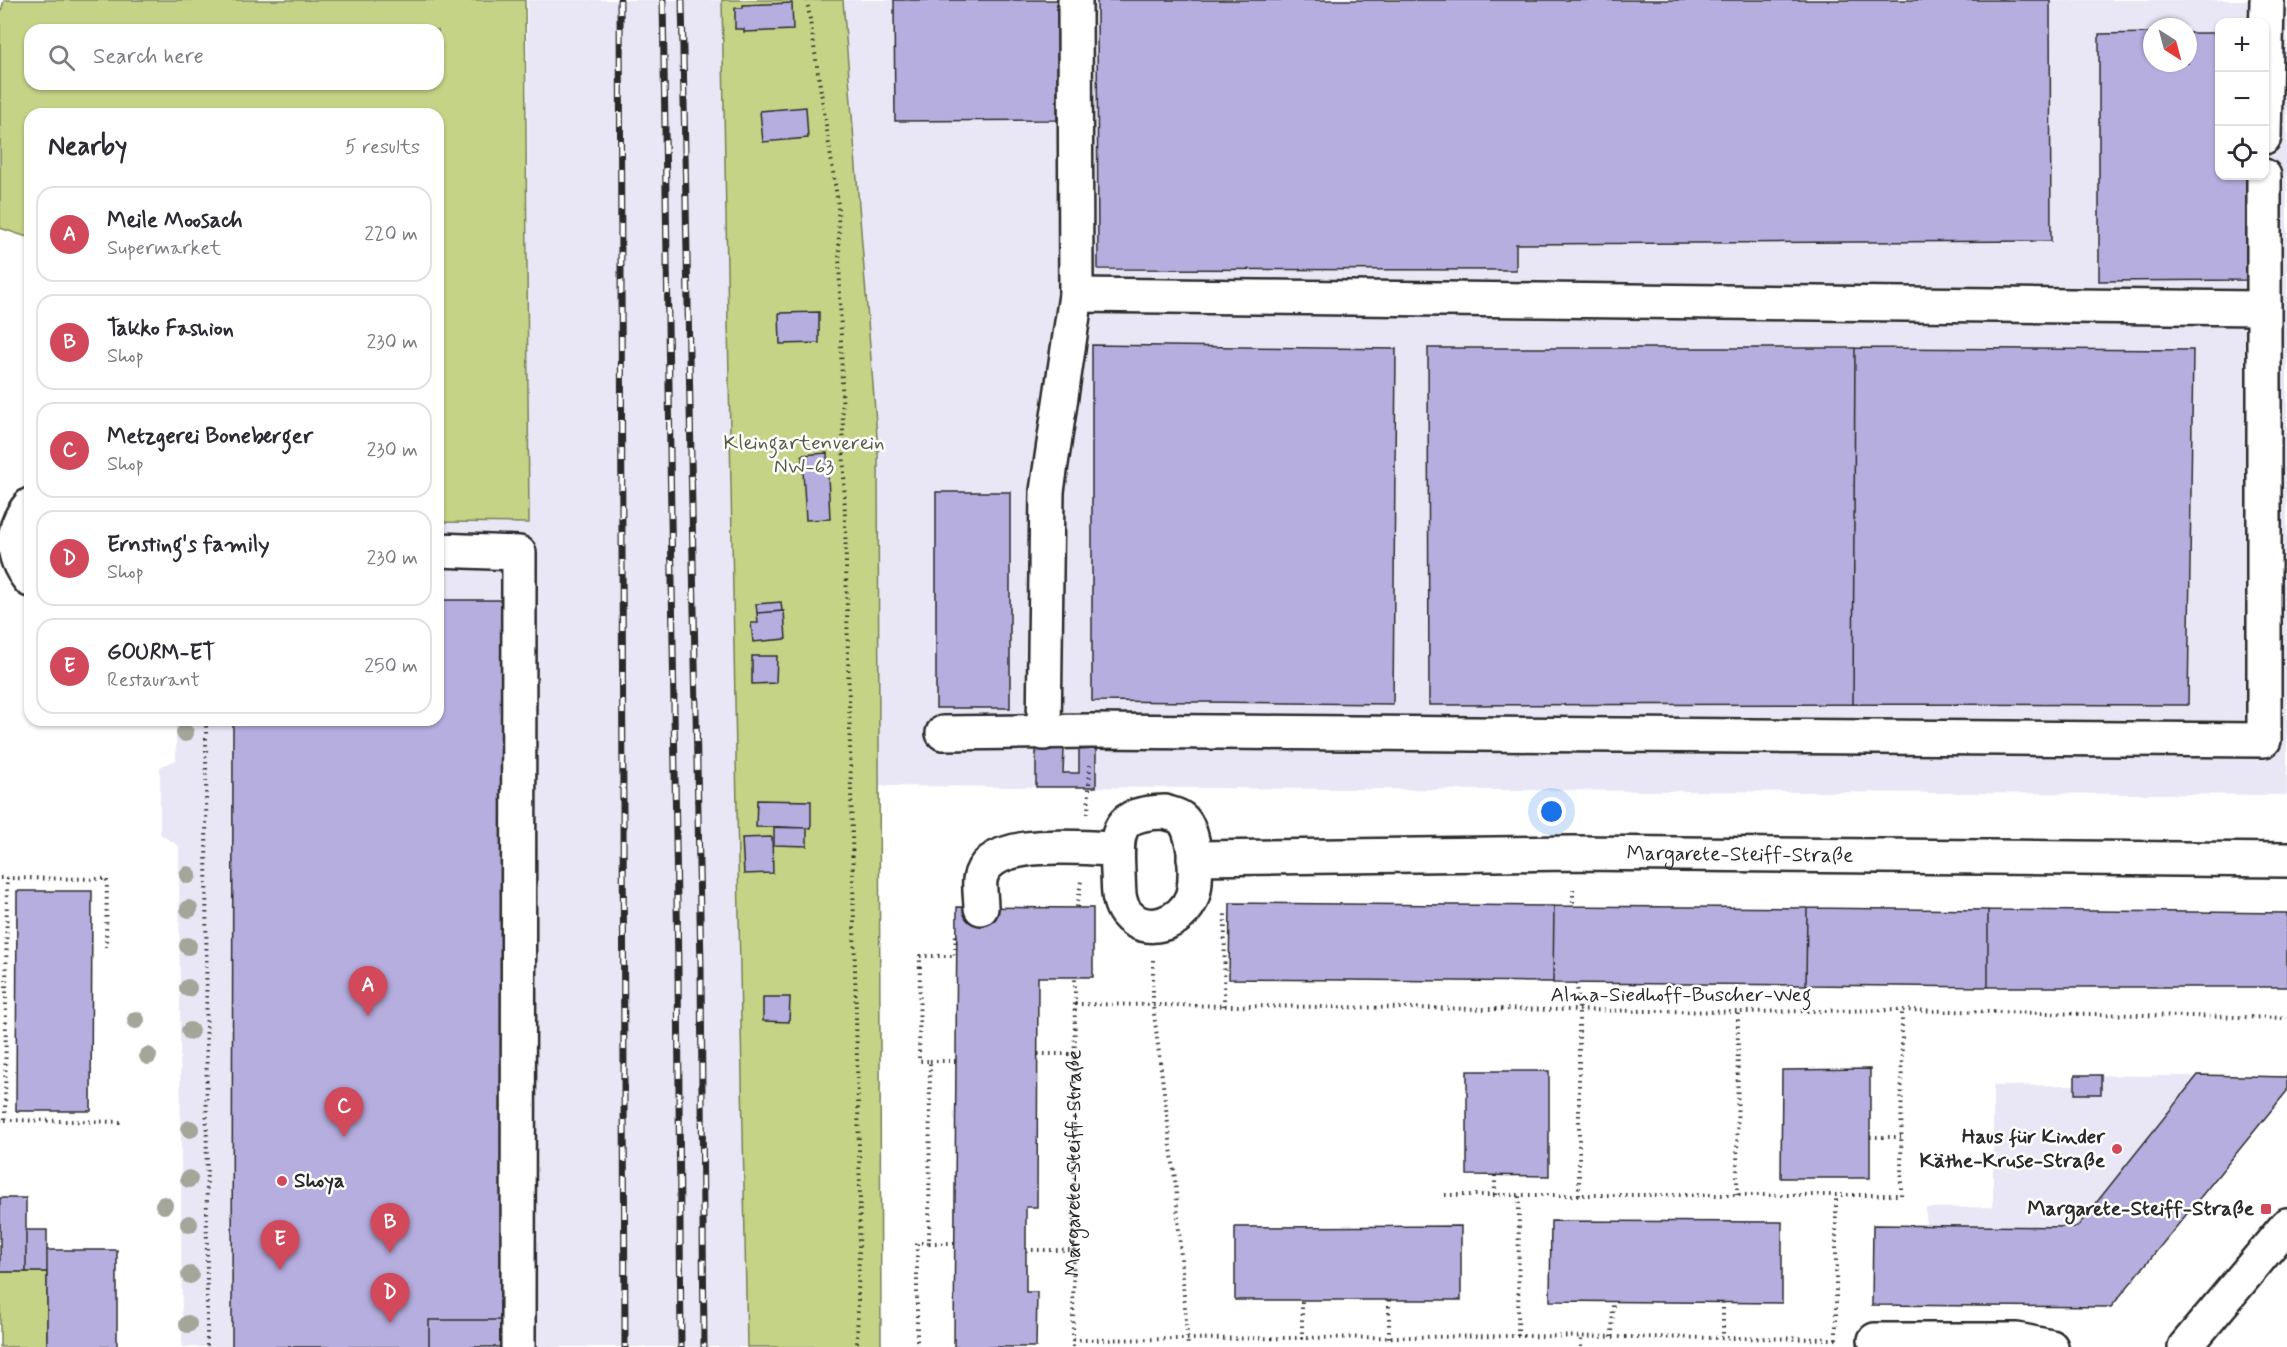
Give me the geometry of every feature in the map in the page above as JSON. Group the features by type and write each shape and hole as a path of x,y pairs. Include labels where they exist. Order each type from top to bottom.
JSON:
{"street":[{"path":"1044,733 1047,491 1076,295 1075,0"},
{"path":"2265,126 2266,0"},
{"path":"943,733 2264,740 2262,308 2264,180"},
{"path":"1076,295 2262,308"},
{"path":"24,513 7,536 24,573"},
{"path":"444,550 519,553 519,1347"},
{"path":"1165,812 1182,818 1210,859 1184,912 1169,923 1141,924 1128,915 1119,902 1117,849 1117,838 1126,822 1140,813 1165,812"},
{"path":"968,914 987,865 1005,852 1041,848 1117,849"},
{"name":"Margarete-Steiff-Straße","path":"1210,859 1585,853 2287,860"},
{"path":"2185,1347 2287,1225"},
{"path":"1875,1340 2017,1340 2051,1347"}],"path":[{"path":"807,0 838,204 860,1196 857,1347"},
{"path":"206,726 207,1347"},
{"path":"1210,859 1224,1006"},
{"path":"0,878 107,879 106,946"},
{"path":"8,878 2,1120 125,1122"},
{"path":"956,1061 919,1061 920,956 956,956 968,914"},
{"path":"1153,924 1154,1006 1175,1179 1188,1347"},
{"name":"Margarete-Steiff-Straße","path":"1073,1347 1075,977"},
{"path":"1577,983 1580,1010 1579,1195"},
{"name":"Alma-Siedhoff-Buscher-Weg","path":"1075,1004 1738,1012 1902,1010 2287,1018"},
{"path":"1445,1195 1901,1195 1902,1010"},
{"path":"1737,1195 1738,1012"},
{"path":"1038,1054 1074,1054"},
{"path":"929,1243 930,1061"},
{"path":"1870,1137 1901,1137"},
{"path":"1495,1195 1496,1176"},
{"path":"1518,1336 1519,1195"},
{"path":"1836,1195 1836,1339"},
{"path":"917,1347 917,1243 955,1243"},
{"path":"1026,1250 1073,1250"},
{"path":"1302,1300 1302,1339"},
{"path":"1389,1300 1389,1338"},
{"path":"1612,1337 1613,1302"},
{"path":"1723,1302 1723,1338"},
{"path":"1073,1340 1518,1336 1875,1340"},
{"path":"1581,1336 1581,1347"}],"shaded area":[{"path":"527,0 722,0 747,1347 182,1347 179,846 160,834 160,767 176,760 176,726 444,726 444,519 529,518"},
{"path":"843,0 2287,0 2287,795 879,786 878,449"},
{"name":"Haus für Kinder Käthe-Kruse-Straße","path":"2075,1075 2287,1077 2287,1091 2111,1307 1926,1226 1926,1208 1993,1207 1993,1086 2074,1085"}],"green space":[{"path":"4,0 525,0 529,523 444,522 444,108 24,108 24,236 0,228 0,15"},
{"name":"Kleingartenverein NW-63","path":"722,0 843,0 878,449 881,1347 747,1347"},
{"path":"0,1272 47,1272 47,1347 0,1347"}],"building":[{"path":"894,0 1058,0 1057,120 895,121"},
{"path":"1097,0 2050,0 2051,241 1516,244 1516,270 1098,269"},
{"path":"792,3 793,30 744,32 744,29 735,29 735,8 743,8 743,5"},
{"path":"2143,33 2143,72 2197,72 2197,33 2215,33 2215,180 2251,180 2251,280 2099,281 2099,34"},
{"path":"806,107 808,138 763,142 760,111"},
{"path":"819,312 819,343 780,344 779,313"},
{"path":"1092,345 1396,349 1393,704 1092,701"},
{"path":"1428,348 1855,348 1853,704 1429,705"},
{"path":"1855,348 2193,350 2188,705 1853,704"},
{"path":"827,453 830,519 806,520 802,455"},
{"path":"936,492 1010,492 1010,708 936,708"},
{"path":"444,600 503,600 503,1320 429,1320 429,1347 232,1347 233,726 444,726"},
{"path":"781,602 782,611 757,613 756,604"},
{"path":"784,611 786,639 753,642 751,623 758,623 757,613"},
{"path":"752,656 777,656 776,683 752,684"},
{"path":"1036,749 1064,749 1063,773 1079,773 1079,750 1096,749 1096,787 1036,787"},
{"path":"757,800 811,801 811,828 756,827"},
{"path":"774,827 807,828 807,846 774,845"},
{"path":"772,837 773,873 744,874 742,838"},
{"path":"17,891 92,891 91,1111 16,1111"},
{"path":"1230,903 1554,906 1553,982 1229,979"},
{"path":"1554,906 1807,908 1806,985 1553,983"},
{"path":"957,907 1093,908 1093,977 1038,977 1037,1207 1026,1207 1026,1292 1037,1292 1036,1347 954,1347"},
{"path":"1807,908 1988,910 1988,987 1806,985"},
{"path":"1988,910 2287,913 2287,987 1988,987"},
{"path":"763,997 790,997 789,1022 763,1021"},
{"path":"1870,1069 1870,1178 1781,1178 1782,1070"},
{"path":"1467,1071 1549,1071 1549,1176 1467,1175"},
{"path":"2075,1075 2101,1075 2101,1094 2075,1094"},
{"path":"2198,1075 2287,1077 2287,1091 2111,1307 1872,1305 1873,1225 2077,1227"},
{"path":"0,1198 26,1198 26,1272 0,1272"},
{"path":"1551,1221 1782,1222 1782,1303 1550,1301"},
{"path":"1461,1226 1461,1300 1235,1300 1235,1227"},
{"path":"26,1230 47,1230 47,1272 26,1272"},
{"path":"47,1250 117,1250 117,1347 47,1347"},
{"path":"429,1320 503,1320 503,1347 429,1347"}],"railway":[{"path":"620,0 625,1347"},
{"path":"663,0 678,967 681,1347"},
{"path":"682,0 701,966 704,1347"}],"place":[{"name":"Meile Moosach","path":"368,1016"},
{"name":"Metzgerei Boneberger","path":"344,1137"},
{"name":"Haus für Kinder Käthe-Kruse-Straße","path":"2117,1149"},
{"name":"Shoya","path":"282,1181"},
{"name":"Margarete-Steiff-Straße","path":"2266,1209"},
{"name":"Takko Fashion","path":"390,1253"},
{"name":"GOURM-ET","path":"280,1270"},
{"name":"Ernsting's family","path":"390,1323"}]}
